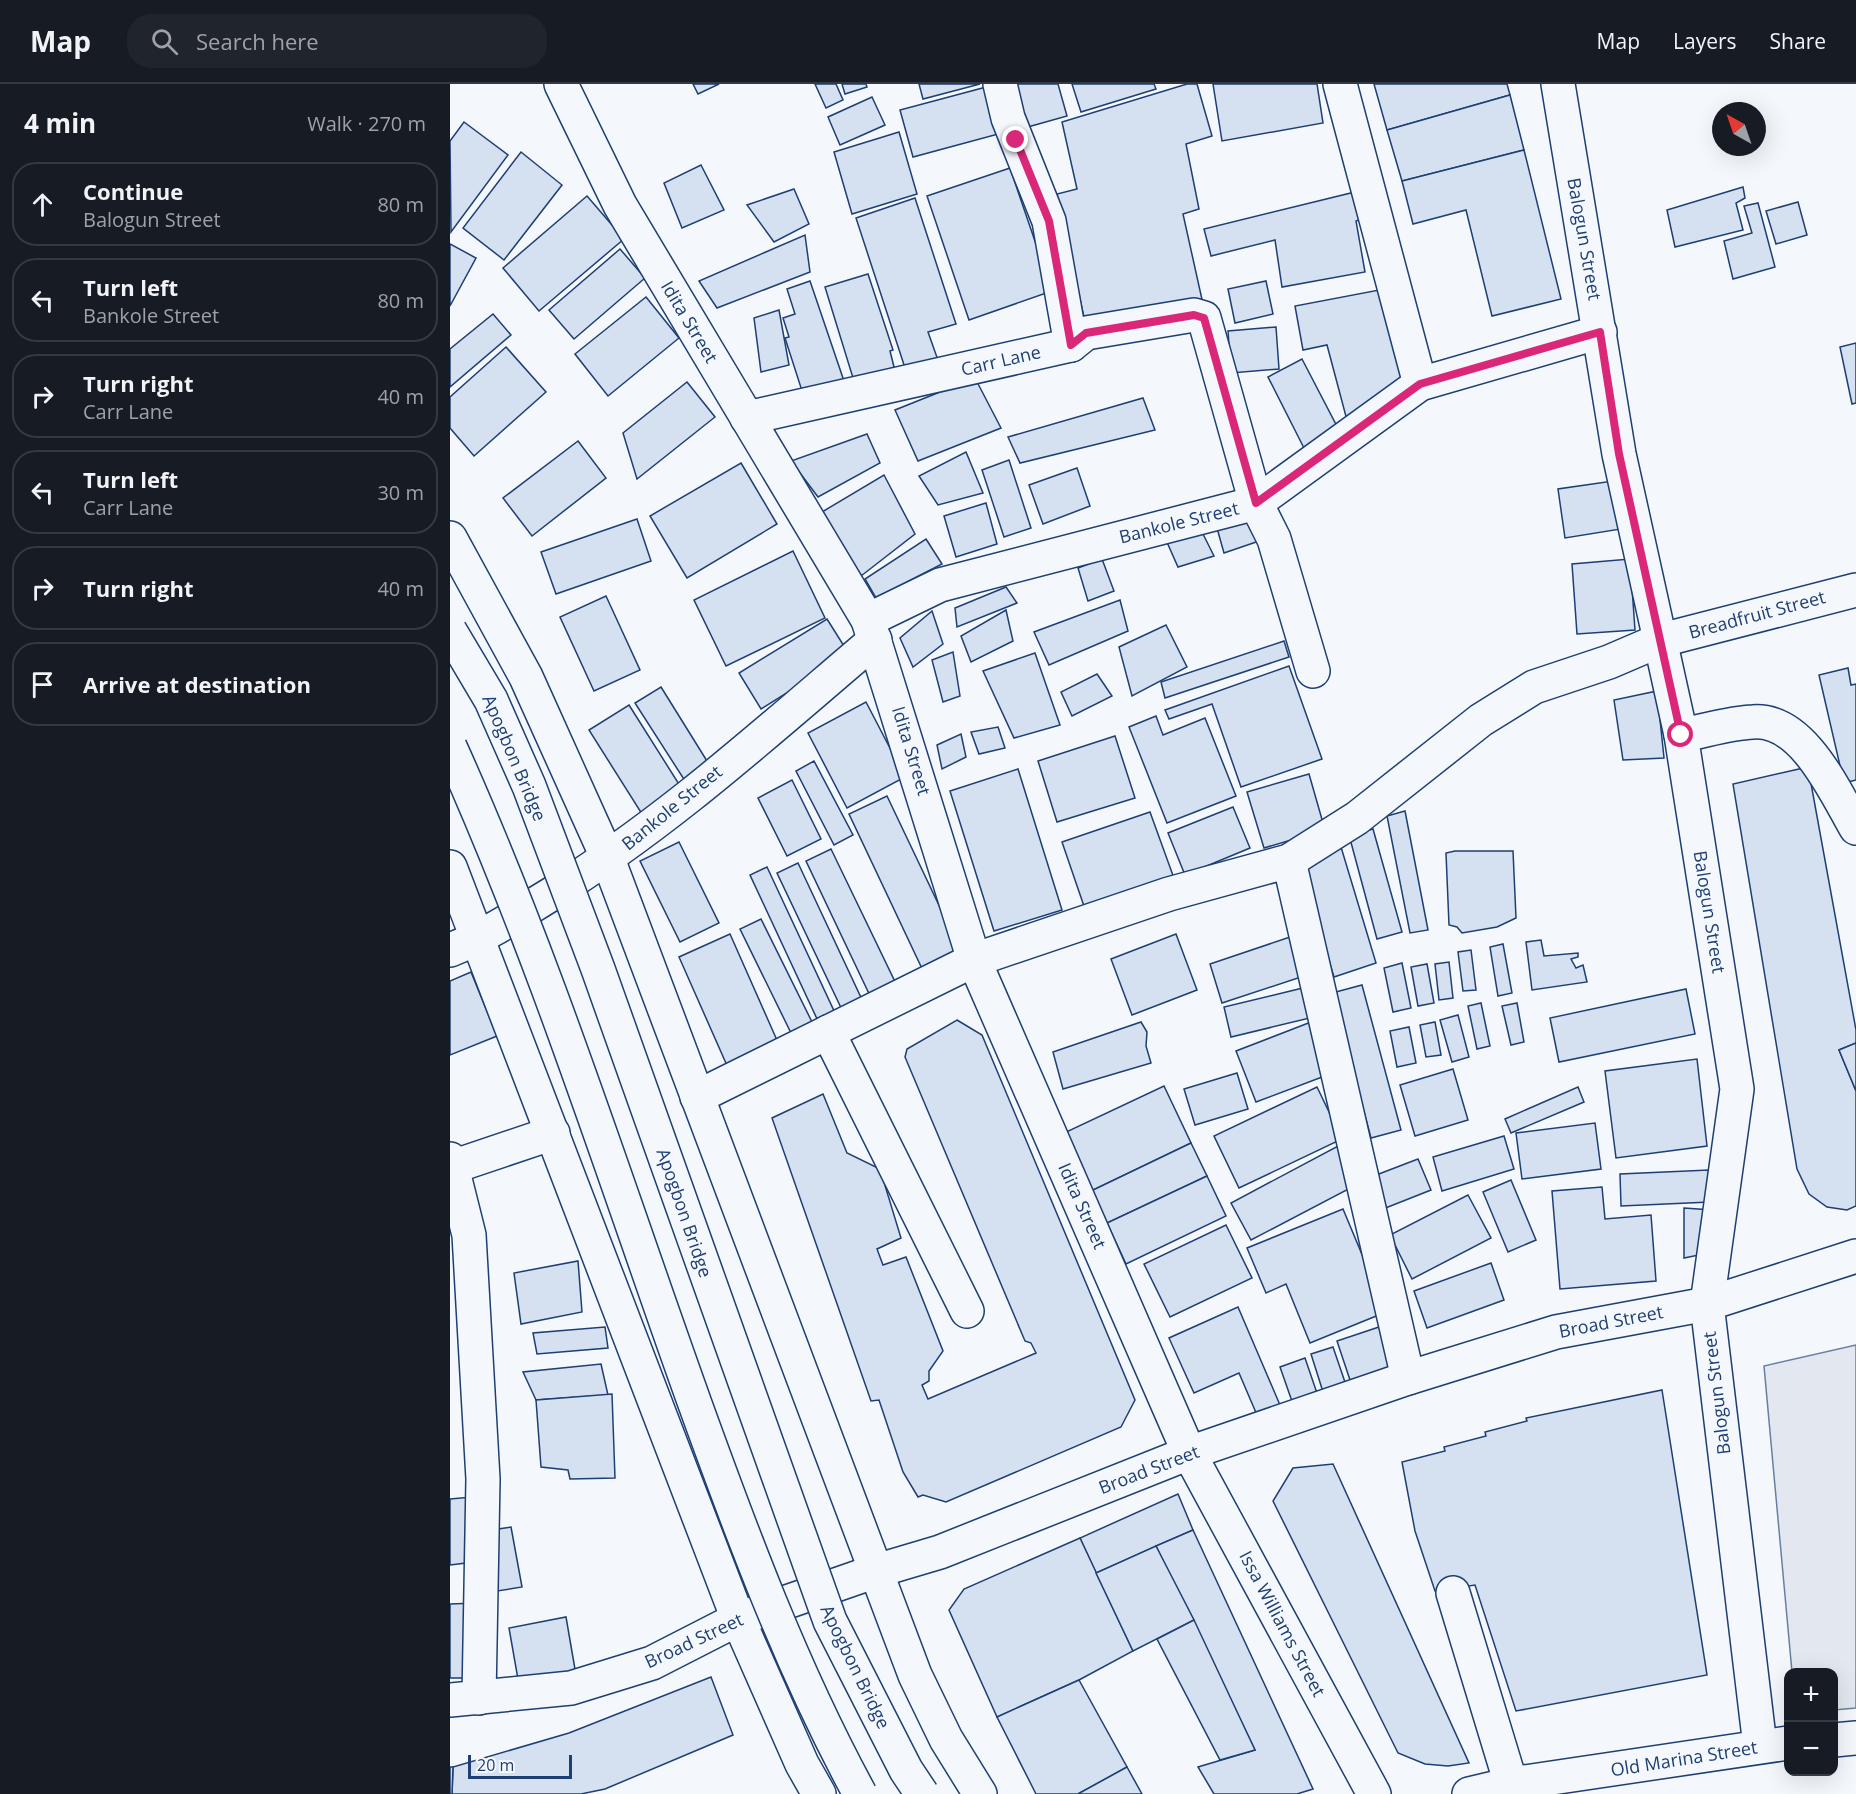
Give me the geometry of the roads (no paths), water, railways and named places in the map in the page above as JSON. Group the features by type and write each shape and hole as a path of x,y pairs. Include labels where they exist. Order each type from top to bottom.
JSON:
{"main road":[{"name":"Idita Street","path":"561,84 620,206 872,630 974,960 1190,1453"},
{"path":"1000,84 1012,129 1049,221 1071,345"},
{"path":"1340,84 1420,384"},
{"name":"Balogun Street","path":"1558,84 1619,454 1681,735 1737,1089 1707,1304 1774,1744"},
{"name":"Carr Lane","path":"747,418 1071,345 1086,333 1194,315 1204,318 1256,503"},
{"name":"Bankole Street","path":"465,944 608,859 747,748 872,630 940,585 1256,503 1420,384 1600,332"},
{"path":"1256,503 1274,539 1312,671"},
{"path":"450,538 526,676 608,859 915,1675 946,1739 980,1794"},
{"name":"Breadfruit Street","path":"697,1096 974,960 1169,894 1289,861 1357,818 1481,720 1534,687 1609,662 1659,641 1856,590"},
{"name":"Apogbon Bridge","path":"450,631 491,700 529,786 598,969 830,1621 906,1770 921,1794"},
{"path":"1681,735 1755,721 1784,727 1804,746 1824,773 1856,828"},
{"path":"450,747 518,908 754,1568 830,1738 860,1794"},
{"path":"1289,861 1408,1377"},
{"path":"450,867 465,944 553,1133 738,1619 802,1764 819,1794"},
{"path":"828,1032 967,1311"},
{"path":"464,1699 483,1479 469,1235 451,1163 553,1133"},
{"name":"Broad Street","path":"464,1699 571,1688 652,1663 738,1619 876,1571 940,1552 1190,1453 1408,1377 1556,1332 1707,1304 1856,1256"},
{"name":"Issa Williams Street","path":"1190,1453 1374,1794"},
{"path":"1453,1593 1511,1784"},
{"path":"1838,1740 1856,1738"},
{"name":"Old Marina Street","path":"1469,1794 1511,1784 1680,1761 1774,1744"},
{"name":"Old Marina Street","path":"1546,1794 1579,1775"}]}
